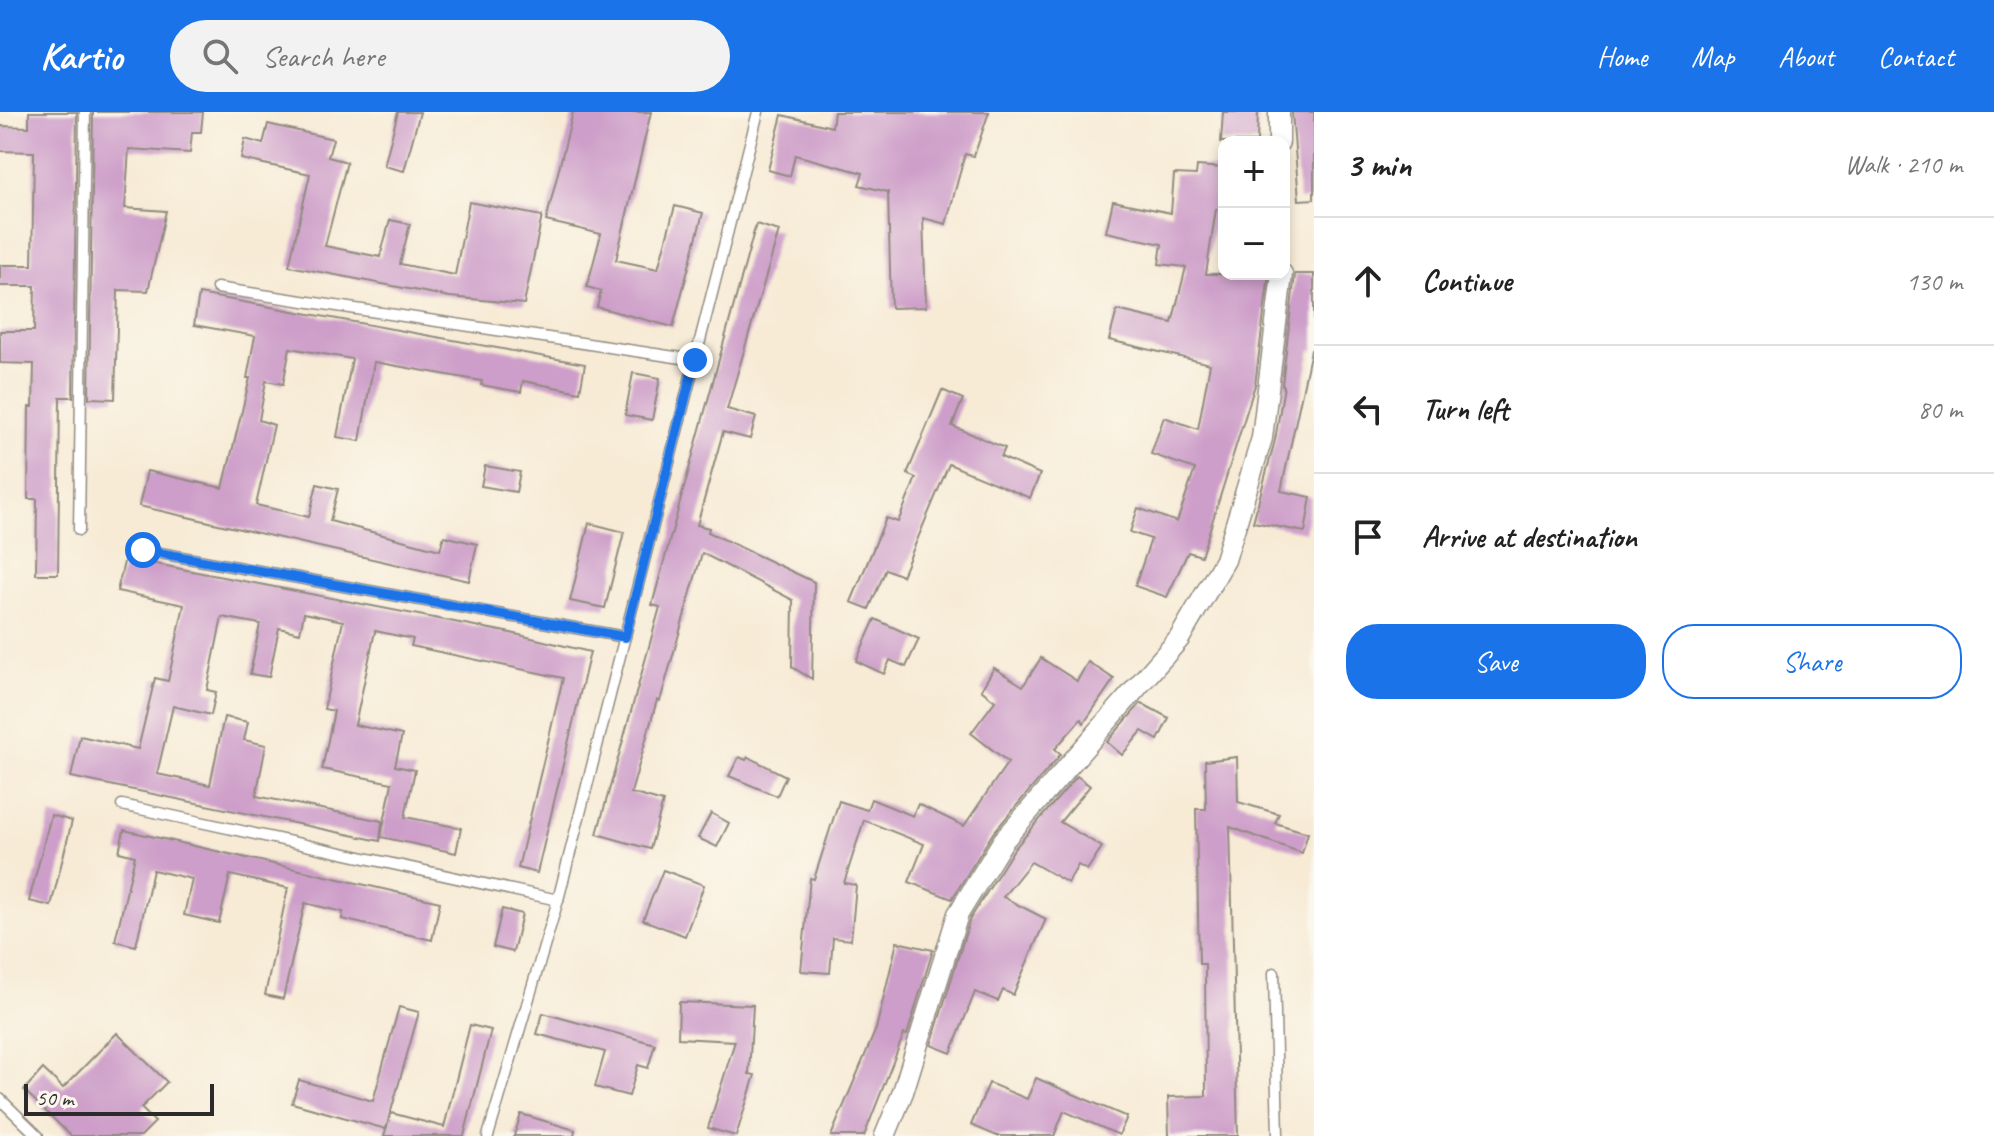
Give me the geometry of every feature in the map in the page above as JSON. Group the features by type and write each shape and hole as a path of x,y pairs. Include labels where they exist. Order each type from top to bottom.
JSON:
{"street":[{"path":"1279,112 1279,136"},
{"path":"885,1136 903,1092 958,914 1003,841 1179,639 1225,560 1262,438 1281,280"}],"lane":[{"path":"79,530 85,112"},
{"path":"488,1136 558,900 758,112"},
{"path":"217,288 695,360"},
{"path":"143,550 625,637"},
{"path":"122,805 558,900"},
{"path":"1274,973 1278,1136"},
{"path":"0,1099 38,1136"}],"building":[{"path":"29,112 77,112 73,397 60,397 58,574 36,574 37,499 28,499 29,407 33,407 34,364 0,363 0,331 34,331 35,286 0,286 0,265 32,265 34,152 0,151 0,126 29,127"},
{"path":"93,112 203,112 201,132 192,132 190,153 129,149 125,208 166,211 148,291 118,290 115,399 89,398"},
{"path":"398,112 420,112 404,171 384,166"},
{"path":"573,112 651,112 616,260 658,269 675,206 703,213 673,327 597,307 601,291 587,287 601,234 546,221"},
{"path":"834,112 989,112 974,156 965,154 946,224 923,218 926,307 891,308 888,192 859,185 863,173 795,155 790,176 768,170 782,115 832,127"},
{"path":"1223,112 1258,112 1257,136 1221,136"},
{"path":"1292,112 1314,112 1314,199 1299,200"},
{"path":"268,124 333,139 328,157 347,162 325,246 380,257 390,220 410,224 400,264 455,275 469,202 542,216 524,304 450,297 289,266 310,174 241,159 245,139 263,144"},
{"path":"1197,166 1218,168 1218,209 1206,274 1218,274 1218,280 1268,280 1255,385 1209,532 1201,556 1188,552 1167,597 1135,586 1151,539 1130,532 1138,508 1177,522 1195,469 1151,454 1164,417 1198,429 1210,364 1109,340 1117,310 1172,323 1186,267 1159,264 1162,244 1106,232 1113,201 1171,213 1174,174 1196,175"},
{"path":"756,224 779,231 727,409 756,417 750,439 723,432 697,525 709,528 708,532 814,582 812,679 792,667 793,600 702,553 631,793 663,802 650,849 597,834 660,607 652,605"},
{"path":"1295,274 1314,274 1314,351 1311,350 1281,491 1311,497 1305,532 1253,522 1275,440 1284,386"},
{"path":"199,294 585,364 580,392 523,381 521,392 481,385 482,381 374,362 360,441 337,437 352,359 290,348 283,384 266,381 259,420 274,425 256,505 309,517 317,484 338,489 330,521 440,550 444,536 477,544 469,581 139,506 147,471 223,488 250,378 247,378 255,336 194,325"},
{"path":"633,373 660,378 652,420 625,415"},
{"path":"942,390 963,399 952,426 1005,448 1001,457 1040,474 1030,498 949,464 902,576 886,569 869,609 851,602 886,518 898,522 916,478 907,474"},
{"path":"485,466 520,472 516,492 481,486"},
{"path":"589,523 624,532 605,608 570,601"},
{"path":"125,558 511,633 590,652 537,873 518,868 563,678 411,646 413,639 375,631 355,725 402,735 395,766 415,770 405,817 461,828 456,853 381,837 392,783 322,769 334,711 324,709 343,621 304,613 300,633 279,628 269,677 250,674 260,624 222,617 207,690 216,692 211,715 173,706 157,774 210,785 224,717 248,722 244,740 266,745 256,796 382,821 380,841 71,777 80,736 138,749 155,678 168,681 184,605 117,591"},
{"path":"875,619 919,639 906,667 890,660 884,674 856,661"},
{"path":"1041,658 1077,681 1088,662 1114,679 1084,723 1081,719 1055,749 1061,754 993,833 952,899 909,882 924,844 864,820 844,883 856,885 851,940 833,938 830,973 801,971 810,878 814,879 839,801 867,810 871,799 913,816 918,804 964,826 1008,762 971,733 995,701 981,690 994,668 1023,686"},
{"path":"1141,703 1169,718 1158,740 1142,731 1122,755 1107,742"},
{"path":"739,757 746,760 748,757 786,776 777,796 729,776"},
{"path":"1237,757 1238,802 1279,814 1275,823 1308,833 1302,853 1230,827 1238,1136 1169,1136 1168,1097 1206,1096 1205,964 1199,964 1196,809 1206,809 1205,761"},
{"path":"1077,776 1090,786 1060,822 1102,847 1087,870 1078,865 1068,883 1031,862 1003,897 1046,919 1013,995 1003,990 998,1001 975,992 951,1053 931,1045 970,919 1014,849"},
{"path":"711,813 729,823 717,847 698,838"},
{"path":"51,815 72,821 51,906 29,901"},
{"path":"124,830 440,902 432,940 342,919 343,912 305,903 283,999 265,995 288,888 230,875 219,923 184,915 192,879 153,870 136,946 115,941 135,856 119,852"},
{"path":"663,870 704,885 685,936 643,920"},
{"path":"502,909 522,914 513,952 493,947"},
{"path":"897,942 933,950 907,1035 904,1034 864,1136 831,1136 876,1029"},
{"path":"679,1002 753,1005 749,1074 755,1075 736,1136 708,1128 735,1041 678,1038"},
{"path":"399,1007 419,1012 386,1129 292,1103 299,1080 373,1101"},
{"path":"543,1013 655,1044 648,1068 638,1065 629,1096 595,1087 605,1052 537,1034"},
{"path":"470,1025 491,1030 464,1136 384,1136 391,1113 444,1127"},
{"path":"117,1033 167,1082 141,1108 155,1122 141,1136 71,1136 24,1090 43,1069 63,1088"},
{"path":"1036,1078 1127,1117 1119,1135 1064,1111 1054,1136 997,1136 971,1125 989,1083 1027,1099"},
{"path":"521,1114 575,1130 574,1136 514,1136"}],"route":[{"path":"143,550 625,637 695,360"}]}
